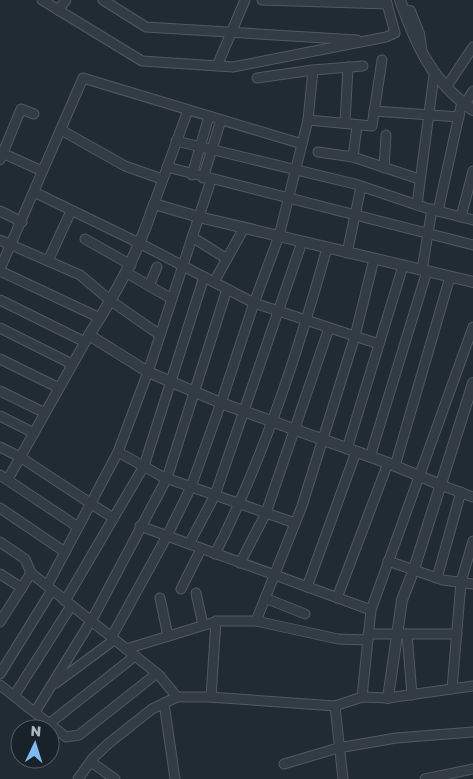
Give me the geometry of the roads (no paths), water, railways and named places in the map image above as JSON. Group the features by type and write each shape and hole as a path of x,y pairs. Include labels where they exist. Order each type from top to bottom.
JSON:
{"street":[{"path":"42,0 142,61 233,67 370,41 395,33 387,2 262,0"},
{"path":"58,10 66,0"},
{"path":"102,0 146,27 370,41"},
{"path":"217,66 246,0"},
{"path":"400,0 411,34 434,75 467,105"},
{"path":"407,0 419,34 422,53"},
{"path":"447,86 473,47"},
{"path":"308,120 372,126 382,60"},
{"path":"257,78 313,70 363,66"},
{"path":"345,123 348,68"},
{"path":"52,686 113,639 191,487 279,236 308,120 313,70"},
{"path":"417,205 434,75"},
{"path":"100,318 0,270 83,78 302,144"},
{"path":"370,457 424,271 428,234 459,117 473,91"},
{"path":"34,114 21,109 1,155 42,171"},
{"path":"78,527 4,477 20,457 87,338 111,301 141,244 188,110"},
{"path":"374,111 459,117"},
{"path":"192,175 209,116"},
{"path":"0,674 50,588 65,552 118,452 148,372 199,217 211,149 221,120"},
{"path":"353,157 357,126"},
{"path":"61,130 125,166 162,180"},
{"path":"384,168 386,135"},
{"path":"176,140 361,187 473,220"},
{"path":"318,152 353,157 419,179"},
{"path":"167,167 207,179 473,245"},
{"path":"461,217 473,171"},
{"path":"347,253 361,187"},
{"path":"34,192 141,244 254,303 379,344"},
{"path":"154,204 199,217 473,282"},
{"path":"0,211 22,222"},
{"path":"48,261 72,211"},
{"path":"214,282 244,228"},
{"path":"192,237 227,259"},
{"path":"85,239 149,286 172,299"},
{"path":"0,240 80,275 111,301 160,335"},
{"path":"189,544 215,495 302,242"},
{"path":"215,554 240,504 272,422 307,320 327,248"},
{"path":"256,621 295,523 355,336 374,259"},
{"path":"149,286 157,266"},
{"path":"307,587 351,450 379,344 403,266"},
{"path":"14,696 68,604 113,518 144,466 204,277"},
{"path":"337,598 392,465 450,277"},
{"path":"35,712 90,622 166,478 227,289"},
{"path":"0,300 87,338 148,372 221,403 392,465 473,497"},
{"path":"362,697 371,610 473,327"},
{"path":"0,328 72,364"},
{"path":"240,563 266,513 329,328"},
{"path":"0,358 59,388"},
{"path":"388,698 402,600 414,569 473,383"},
{"path":"0,390 45,413"},
{"path":"0,416 34,433"},
{"path":"0,447 20,457 113,518"},
{"path":"118,452 166,478 295,523"},
{"path":"437,578 461,492"},
{"path":"0,508 65,552"},
{"path":"140,526 371,610"},
{"path":"452,689 461,582 473,541"},
{"path":"0,542 25,559 31,573 135,656 177,696"},
{"path":"181,589 201,548"},
{"path":"388,561 437,578 473,584"},
{"path":"0,622 3,612 31,573"},
{"path":"0,574 22,588"},
{"path":"196,593 202,625"},
{"path":"160,598 168,636"},
{"path":"265,598 305,614"},
{"path":"126,649 216,621 256,621 338,639 396,634 457,634"},
{"path":"211,697 216,621"},
{"path":"407,634 412,695"},
{"path":"56,719 135,656"},
{"path":"60,732 66,737 79,735 156,674"},
{"path":"78,779 109,743 152,709 177,696 335,706 362,697 388,698 473,686"},
{"path":"1,689 14,696 44,719"},
{"path":"164,703 175,779"},
{"path":"335,706 338,748 344,779"},
{"path":"284,764 338,748 396,738 473,732"},
{"path":"91,762 116,779"},
{"path":"425,779 473,768"}]}
